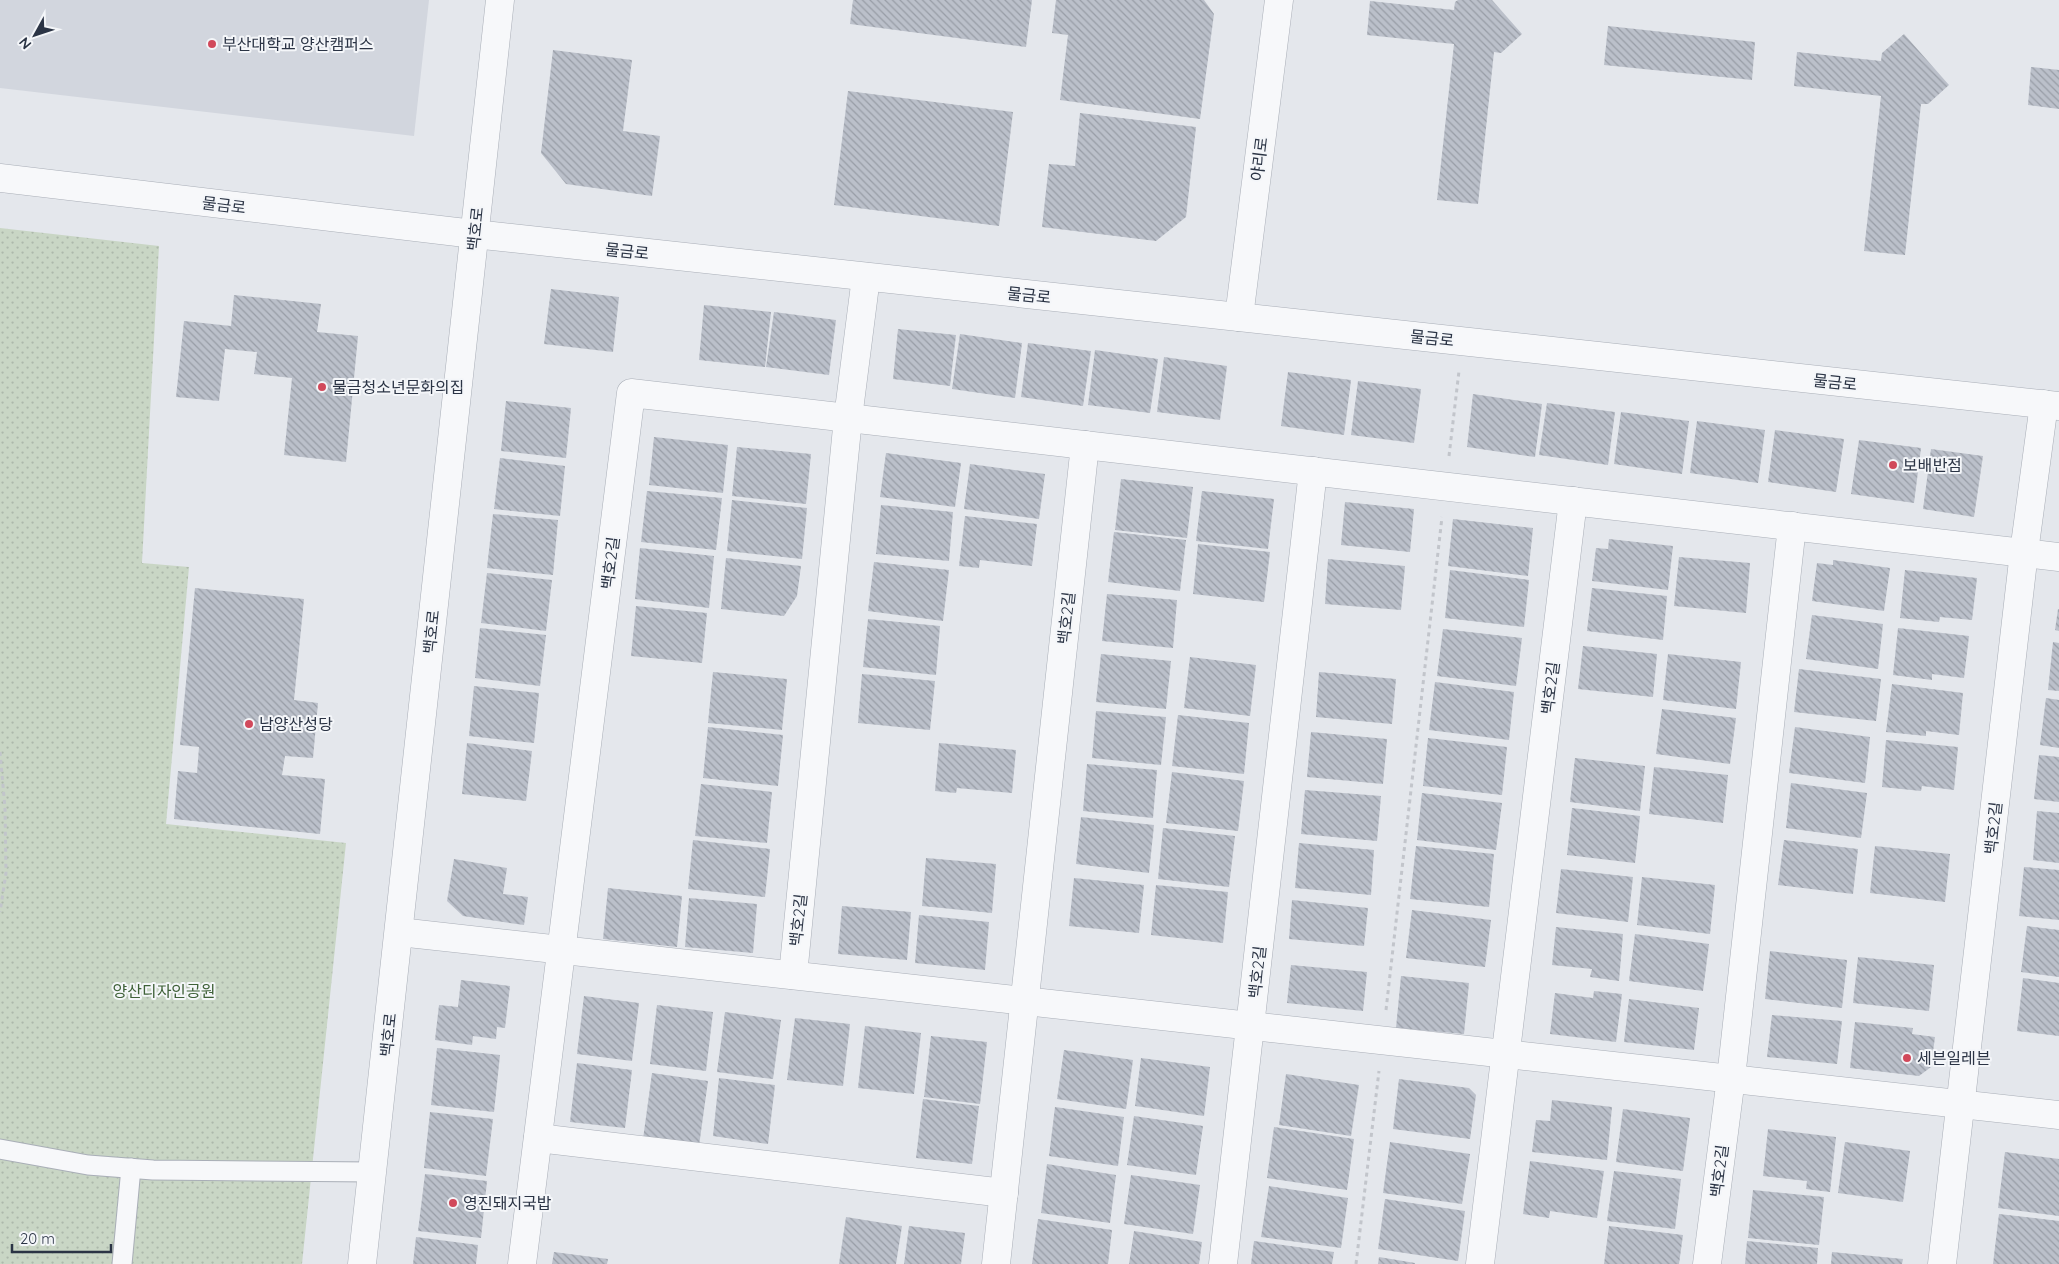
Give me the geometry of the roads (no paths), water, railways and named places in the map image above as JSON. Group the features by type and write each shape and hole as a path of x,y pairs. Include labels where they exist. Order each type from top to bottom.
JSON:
{"street":[{"name":"백호로","path":"362,1264 500,0"},
{"name":"야리로","path":"1239,317 1279,0"},
{"name":"물금로","path":"0,178 474,234 2051,405"},
{"path":"848,418 866,277"},
{"name":"백호2길","path":"522,1264 631,393 2059,556"},
{"path":"2024,552 2051,405"},
{"name":"백호2길","path":"793,975 848,418"},
{"name":"백호2길","path":"996,1264 1085,445"},
{"name":"백호2길","path":"1223,1264 1252,1025 1313,471"},
{"name":"백호2길","path":"1480,1264 1573,501"},
{"name":"백호2길","path":"1707,1264 1731,1078 1792,526"},
{"name":"백호2길","path":"1942,1264 1962,1104 2024,552"},
{"path":"399,932 2059,1115"},
{"path":"538,1138 1004,1193"}],"lane":[{"path":"0,1149 88,1165 131,1168 372,1172"},
{"path":"122,1264 131,1168"}],"place":[{"name":"부산대학교 양산캠퍼스","path":"212,44"},
{"name":"물금청소년문화의집","path":"322,387"},
{"name":"보배반점","path":"1893,465"},
{"name":"남양산성당","path":"249,724"},
{"name":"세븐일레븐","path":"1907,1058"},
{"name":"영진돼지국밥","path":"453,1203"}],"park label":[{"name":"양산디자인공원","path":"164,991"}]}
